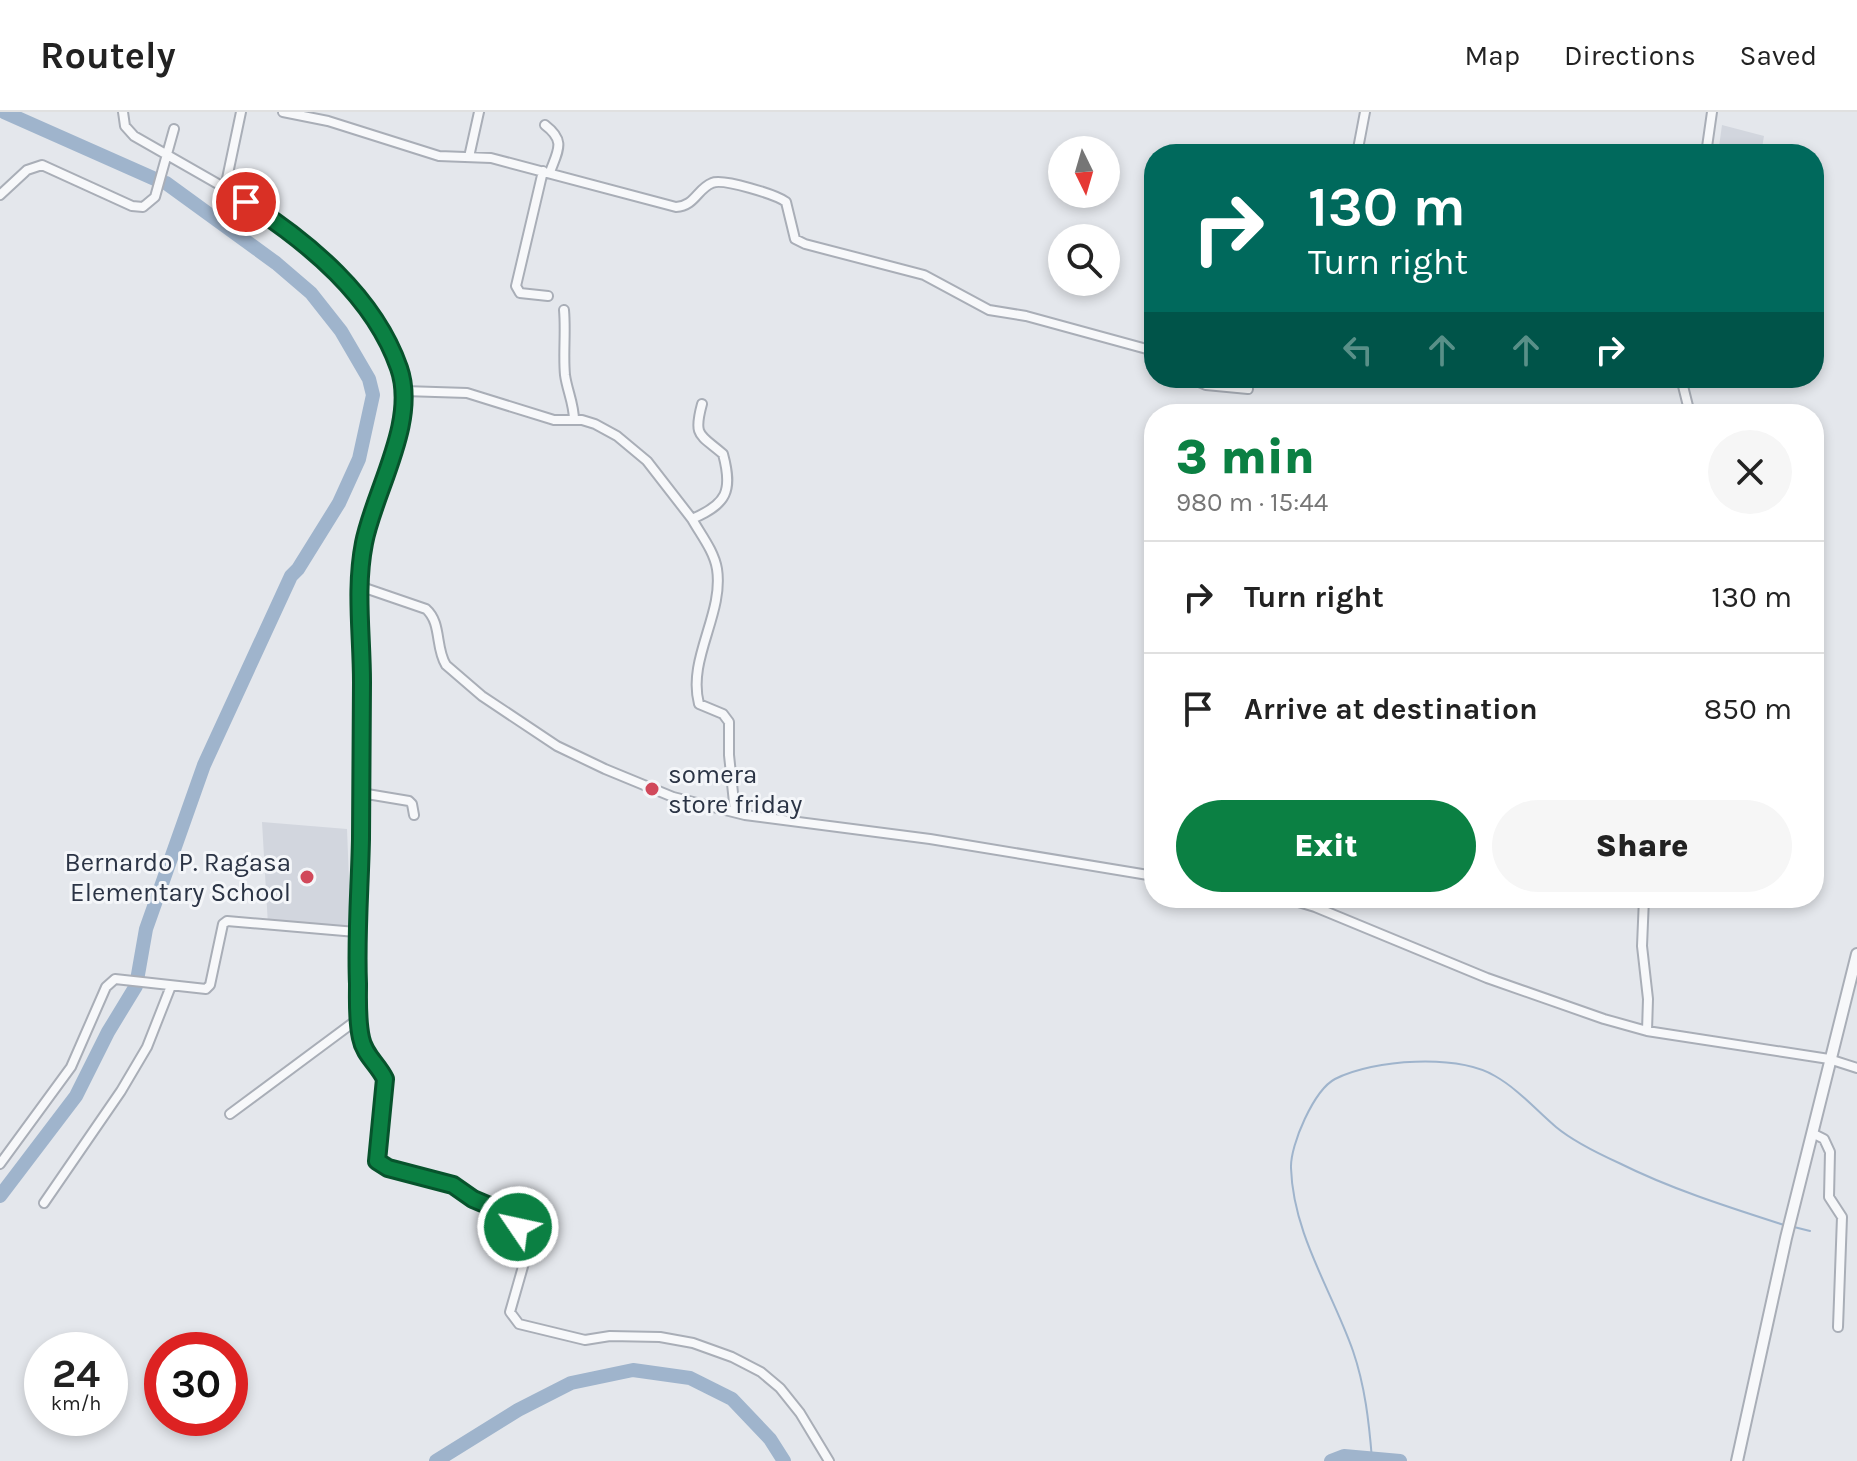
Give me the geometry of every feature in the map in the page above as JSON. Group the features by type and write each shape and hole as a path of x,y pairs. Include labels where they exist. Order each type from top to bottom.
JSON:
{"street":[{"path":"123,112 125,126 134,136 225,188 289,230 364,304 399,368 404,391 392,460 370,519 359,586 362,679 356,932 358,1019 364,1048 385,1079 377,1161 388,1168 453,1185 473,1199 515,1218 526,1256 510,1312 519,1324 585,1340 610,1336 660,1337 693,1343 732,1357 761,1372 780,1388 800,1413 829,1461"},
{"path":"225,188 241,112"},
{"path":"283,112 328,121 439,156 491,158 676,207 685,207 708,185 718,181 776,196 786,202 795,239 805,244 924,275 989,310 1026,316 1144,348"},
{"path":"469,157 479,112"},
{"path":"1359,144 1365,112"},
{"path":"1707,144 1712,112"},
{"path":"545,125 559,141 547,172 516,286 520,293 548,296"},
{"path":"0,195 27,170 42,165 132,206 143,207 155,197 174,129"},
{"path":"564,310 567,337 565,375 572,396 574,420"},
{"path":"1238,388 1248,389"},
{"path":"404,391 467,393 554,420 595,424 627,443 647,461 692,519 712,553 717,575 697,695 699,704 723,714 729,722 735,812"},
{"path":"692,519 718,505 727,489 728,470 723,454 701,438 697,428 702,404"},
{"path":"359,586 426,609 432,615 442,658 449,670 509,715 557,746 673,797 774,820 930,839 1144,874"},
{"path":"361,793 409,801 414,815"},
{"path":"1317,908 1487,978 1604,1019 1647,1031 1829,1059 1857,1068"},
{"path":"1644,908 1642,946 1648,999 1647,1031"},
{"path":"0,1164 71,1067 106,987 115,979 202,989 208,987 223,924 227,921 356,932"},
{"path":"1737,1461 1786,1238 1857,954"},
{"path":"44,1203 121,1091 147,1047 171,986"},
{"path":"230,1114 358,1019"},
{"path":"1814,1134 1824,1139 1830,1152 1829,1197 1842,1217 1838,1327"}],"shaded area":[{"path":"1722,125 1764,136 1763,144 1719,144"},
{"name":"Bernardo P. Ragasa Elementary School","path":"262,822 347,829 351,930 268,925"}],"waterway":[{"path":"4,112 155,179"},
{"path":"0,1196 76,1096 108,1032 136,986 146,929 204,765 291,576 339,503 359,459 373,395 369,379 341,331 311,293 276,263 166,183"},
{"path":"1372,1459 1366,1404 1357,1364 1306,1239 1293,1192 1291,1168 1294,1146 1319,1094 1335,1079 1393,1063 1438,1062 1479,1069 1503,1081 1563,1132 1594,1151 1679,1189 1784,1225"},
{"path":"1794,1227 1810,1231"},
{"path":"436,1461 518,1410 571,1383 633,1370 690,1378 732,1399 770,1439 784,1461"},
{"path":"1331,1461 1344,1456 1400,1461"}],"place":[{"name":"somera store friday","path":"652,789"},
{"name":"Bernardo P. Ragasa Elementary School","path":"307,877"}],"route":[{"path":"246,202 289,230 364,304 399,368 404,391 392,460 364,543 359,586 362,679 361,857 356,932 358,1019 364,1048 385,1079 377,1161 388,1168 453,1185 486,1206 511,1215 518,1227"}]}
